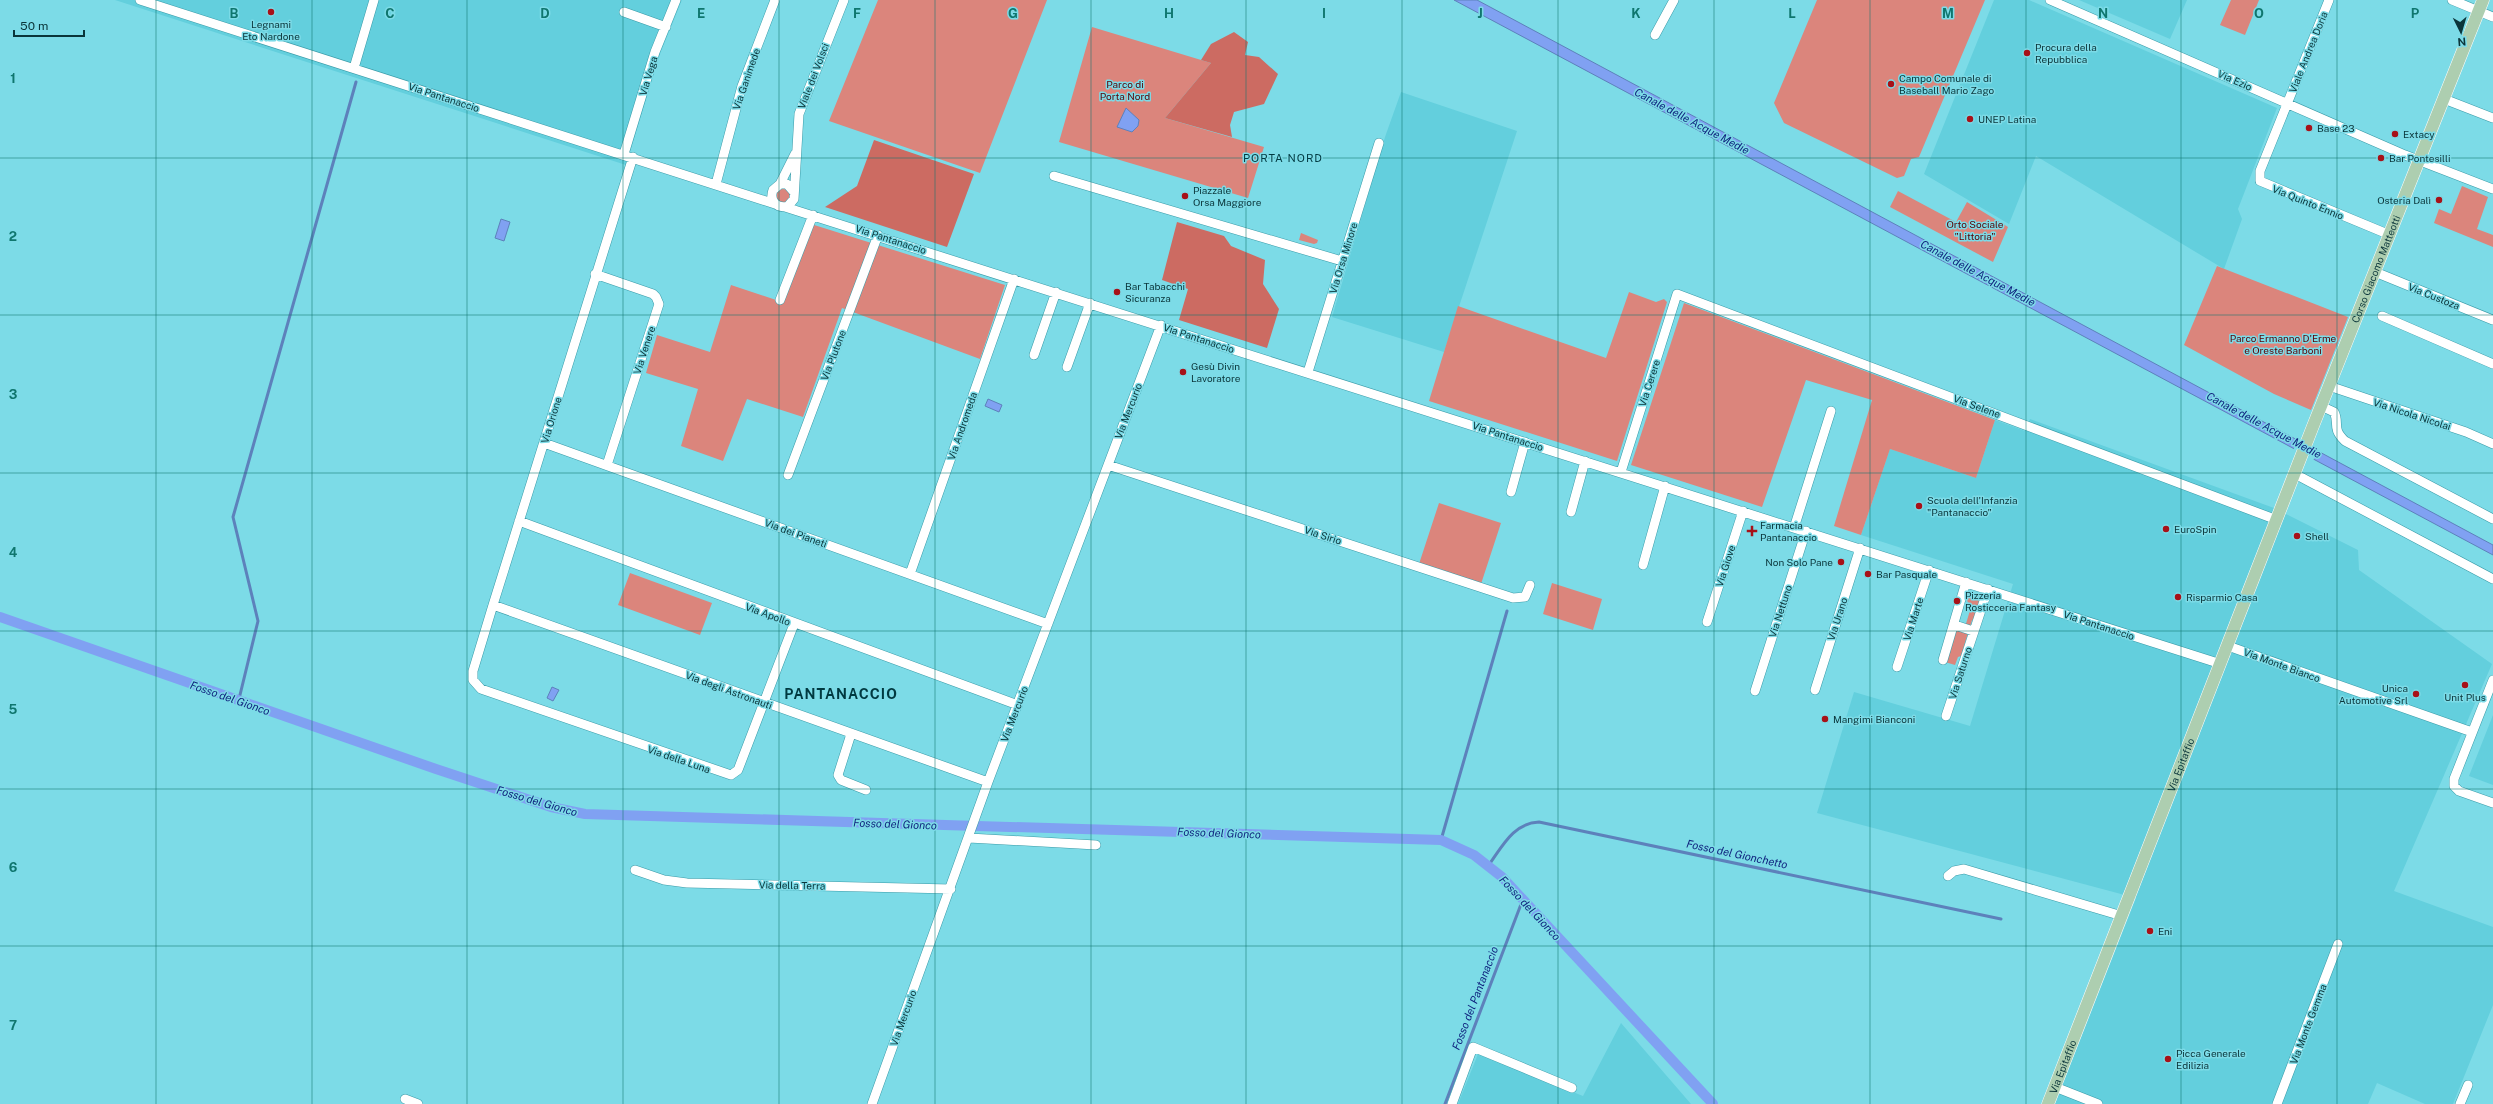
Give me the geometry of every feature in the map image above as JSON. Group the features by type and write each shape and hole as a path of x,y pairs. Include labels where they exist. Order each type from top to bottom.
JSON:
{"main road":[{"name":"Corso Giacomo Matteotti","path":"2313,426 2481,6"},
{"name":"Via Epitaffio","path":"2048,1104 2313,426"}],"street":[{"name":"Via Pantanaccio","path":"140,0 749,194 776,204"},
{"path":"354,68 374,0"},
{"name":"Via Vega","path":"628,156 656,52 676,0"},
{"name":"Via Ganimede","path":"716,184 742,86 775,0"},
{"name":"Viale dei Volsci","path":"794,195 797,165 795,154 797,122 802,101 844,0"},
{"path":"1654,35 1674,0"},
{"name":"Via Ezio","path":"2050,0 2420,161 2493,189"},
{"name":"Viale Andrea Doria","path":"2287,103 2329,0"},
{"path":"2452,0 2481,6 2493,17"},
{"path":"624,12 666,27"},
{"path":"2444,99 2493,118"},
{"name":"Via Quinto Ennio","path":"2287,103 2260,171 2260,181 2390,235"},
{"name":"Via Orsa Minore","path":"1308,372 1379,143"},
{"name":"Viale dei Volsci","path":"777,187 795,154"},
{"name":"Via Orione","path":"474,683 473,671 595,274 628,156"},
{"path":"1054,176 1342,261"},
{"path":"790,186 794,195 791,204 785,207 776,204 772,197 777,187 790,186"},
{"name":"Via Pantanaccio","path":"749,194 777,187"},
{"name":"Via Pantanaccio","path":"794,195 814,215"},
{"name":"Via Pantanaccio","path":"785,207 1014,278 2221,664"},
{"path":"780,300 814,215"},
{"name":"Via Plutone","path":"788,475 878,235"},
{"name":"Via Custoza","path":"2375,272 2493,320"},
{"name":"Via Venere","path":"595,274 653,294 656,297 658,304 607,465"},
{"name":"Via Andromeda","path":"910,574 1014,278"},
{"path":"1034,355 1056,292"},
{"name":"Via Cerere","path":"1621,472 1677,294"},
{"name":"Via Selene","path":"1677,294 2277,520"},
{"path":"1067,367 1090,303"},
{"path":"2382,316 2493,364"},
{"name":"Via Mercurio","path":"872,1104 976,820 988,782 1161,325"},
{"name":"Via Nicola Nicolai","path":"2329,386 2466,432 2493,444"},
{"path":"2321,406 2334,412 2335,426 2338,435 2345,441 2493,519"},
{"path":"1794,528 1831,411"},
{"path":"1511,492 1525,442"},
{"name":"Via dei Pianeti","path":"544,443 1048,624"},
{"path":"1571,512 1585,461"},
{"name":"Via Sirio","path":"1108,465 1514,598 1525,597 1530,584"},
{"path":"2296,470 2493,579"},
{"path":"1643,565 1665,486"},
{"name":"Via Giove","path":"1707,622 1743,511"},
{"name":"Via Apollo","path":"520,521 794,624 1018,705"},
{"name":"Via Nettuno","path":"1755,691 1806,531"},
{"name":"Via Urano","path":"1815,690 1860,548"},
{"name":"Via Marte","path":"1897,667 1929,570"},
{"name":"Via Saturno","path":"1942,660 1955,624 1966,582"},
{"name":"Via Saturno","path":"1946,716 1973,630 1988,589"},
{"name":"Via degli Astronauti","path":"493,605 988,782"},
{"name":"Via della Luna","path":"474,683 481,689 728,775 735,773 738,770 794,624"},
{"path":"1955,624 1973,630"},
{"name":"Via Monte Bianco","path":"2228,646 2472,732"},
{"path":"2493,680 2454,779 2454,786 2459,791 2493,803"},
{"path":"851,734 838,775 841,780 866,790"},
{"path":"970,835 1096,845"},
{"name":"Via della Terra","path":"635,870 664,880 687,883 951,889"},
{"path":"1948,876 1954,871 1964,870 2122,916"},
{"name":"Via Monte Gemma","path":"2277,1104 2338,944"},
{"path":"1452,1104 1473,1047 1572,1088"},
{"path":"2460,1104 2468,1085"},
{"path":"2055,1087 2098,1104"},
{"path":"406,1099 418,1104"}],"shaded area":[{"path":"115,0 682,0 660,54 626,165"},
{"path":"1994,0 2029,0 2277,108 2238,209 2242,219 2224,269 2036,156 2009,224 1924,174"},
{"path":"2079,0 2187,0 2170,39"},
{"path":"1234,32 1248,42 1245,55 1259,57 1278,74 1264,104 1234,112 1230,125 1232,137 1165,118 1211,63 1201,60 1211,44"},
{"path":"1401,92 1517,131 1444,352 1332,317 1385,137"},
{"path":"874,140 974,174 947,247 825,207 857,186"},
{"path":"1177,222 1224,236 1231,246 1265,260 1263,284 1279,309 1267,348 1179,320 1188,289 1162,280"},
{"path":"2030,419 2274,508 2358,550 2359,570 2492,664 2394,891 2493,927 2493,1005 2453,1104 2425,1104 2377,1083 2368,1104 2055,1104 2136,898 1817,813 1854,692 1970,726 2013,584 1861,535 1890,449 1976,478 1995,420 2025,431"},
{"path":"2493,715 2493,785 2469,776"},
{"path":"1621,1023 1691,1104 1458,1104 1478,1054 1583,1096"}],"green space":[{"path":"878,0 1047,0 980,173 829,121"},
{"name":"Campo Comunale di Baseball Mario Zago","path":"1817,0 1985,0 1919,157 1911,159 1904,176 1897,178 1784,123 1774,103"},
{"path":"2231,0 2259,0 2245,35 2220,25"},
{"name":"Parco di Porta Nord","path":"1092,27 1211,63 1165,118 1264,147 1248,198 1059,142"},
{"path":"2462,186 2488,197 2477,229 2493,235 2493,247 2434,223 2439,209 2451,214"},
{"path":"783,189 788,191 790,196 788,201 783,203 778,201 776,196 778,191"},
{"name":"Orto Sociale \"Littoria\"","path":"1898,191 1956,222 1967,202 2008,227 1993,262 1890,207"},
{"path":"811,224 1005,285 980,359 842,308 803,417 747,399 723,461 681,446 698,389 646,373 657,335 710,352 731,285 782,302"},
{"path":"1301,233 1318,240 1317,243 1314,244 1299,240"},
{"name":"Parco Ermanno D'Erme e Oreste Barboni","path":"2217,266 2348,317 2311,410 2274,394 2184,345"},
{"path":"1629,292 1656,302 1664,299 1667,302 1617,461 1429,401 1458,306 1606,358"},
{"path":"1684,303 1995,420 1976,478 1890,449 1861,535 1834,526 1872,400 1806,380 1762,507 1631,465"},
{"path":"1439,503 1501,523 1481,584 1419,564"},
{"path":"630,573 712,603 700,635 618,605"},
{"path":"1552,583 1602,599 1593,630 1543,614"},
{"path":"1968,592 1983,596 1975,619 1972,620 1961,656 1958,657 1955,665 1945,662 1955,632 1965,627 1971,607 1966,599"}],"water":[{"name":"Canale delle Acque Medie","path":"1454,0 1477,0 2493,545 2493,555"},
{"path":"1126,108 1139,120 1138,126 1132,132 1117,127"},
{"path":"501,219 510,222 504,241 495,238"},
{"path":"988,399 1002,405 999,412 985,406"},
{"path":"552,687 559,690 553,701 547,698"}],"pier":[{"path":"2298,438 2318,449 2313,461 2293,451"}],"waterway":[{"path":"239,699 258,621 233,517 356,82"},
{"path":"1441,840 1507,611"},
{"name":"Fosso del Gionco","path":"0,617 436,769 551,807 585,814 1441,840 1474,855 1502,877 1713,1104"},
{"name":"Fosso del Gionchetto","path":"1488,866 1503,844 1515,831 1530,823 1539,822 2001,919"},
{"name":"Fosso del Pantanaccio","path":"1445,1104 1523,899"}],"place":[{"name":"Legnami Eto Nardone","path":"271,12"},
{"name":"Procura della Repubblica","path":"2027,53"},
{"name":"Campo Comunale di Baseball Mario Zago","path":"1891,84"},
{"name":"UNEP Latina","path":"1970,119"},
{"name":"Base 23","path":"2309,128"},
{"name":"Extacy","path":"2395,134"},
{"name":"Bar Pontesilli","path":"2381,158"},
{"name":"Piazzale Orsa Maggiore","path":"1185,196"},
{"name":"Osteria Dalì","path":"2439,200"},
{"name":"Bar Tabacchi Sicuranza","path":"1117,292"},
{"name":"Gesù Divin Lavoratore","path":"1183,372"},
{"name":"Scuola dell'Infanzia \"Pantanaccio\"","path":"1919,506"},
{"name":"EuroSpin","path":"2166,529"},
{"name":"Farmacia Pantanaccio","path":"1752,531"},
{"name":"Shell","path":"2297,536"},
{"name":"Non Solo Pane","path":"1841,562"},
{"name":"Bar Pasquale","path":"1868,574"},
{"name":"Risparmio Casa","path":"2178,597"},
{"name":"Pizzeria Rosticceria Fantasy","path":"1957,601"},
{"name":"Unit Plus","path":"2465,685"},
{"name":"Unica Automotive Srl","path":"2416,694"},
{"name":"Mangimi Bianconi","path":"1825,719"},
{"name":"Eni","path":"2150,931"},
{"name":"Picca Generale Edilizia","path":"2168,1059"}],"district":[{"name":"PORTA NORD","path":"1283,158"},
{"name":"PANTANACCIO","path":"841,694"}]}
